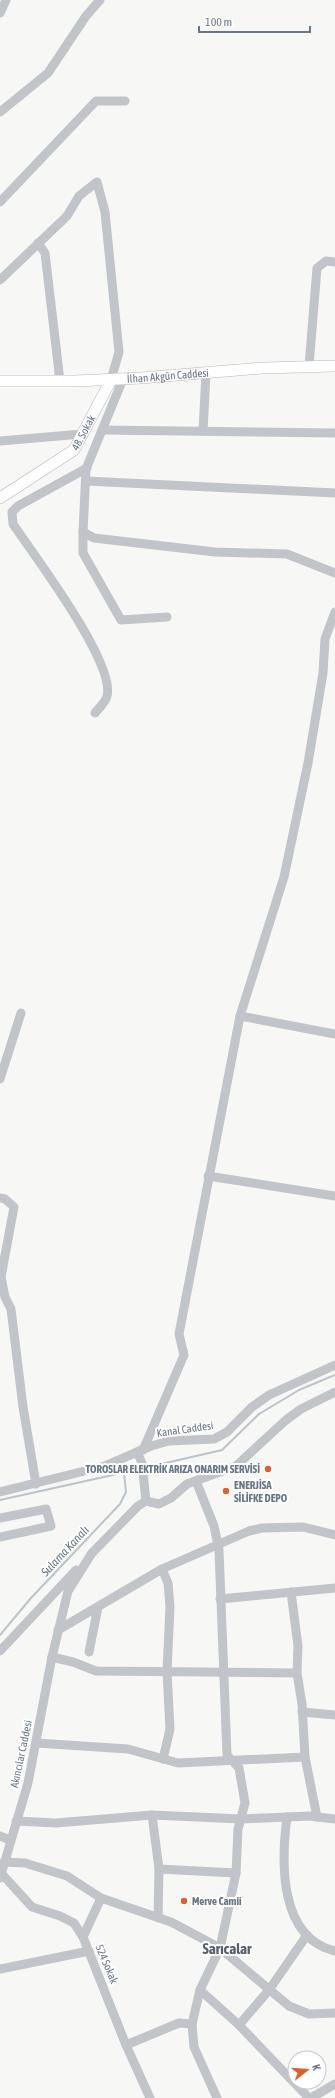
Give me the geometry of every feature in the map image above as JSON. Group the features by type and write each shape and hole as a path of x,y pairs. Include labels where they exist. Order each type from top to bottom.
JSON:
{"main road":[{"name":"İlhan Akgün Caddesi","path":"0,381 111,380 309,366 335,366"},
{"name":"48. Sokak","path":"0,498 74,450 111,380"}],"street":[{"path":"0,13 6,0"},
{"path":"0,112 48,72 86,16 100,0"},
{"path":"2,196 96,101 125,101"},
{"path":"0,280 67,216 79,196 97,182 105,212 119,352 111,380"},
{"path":"38,243 45,253 60,381"},
{"path":"309,366 317,268 326,261 335,262"},
{"path":"203,431 206,373"},
{"path":"123,379 87,468 83,553 121,620 167,617"},
{"path":"102,430 335,433"},
{"path":"0,441 82,434"},
{"path":"87,468 18,506 12,512 13,524 91,641 106,675 107,696 95,713"},
{"path":"86,481 335,493"},
{"path":"83,532 94,538 215,552 288,554 335,573"},
{"path":"146,1501 140,1451 184,1355 179,1334 208,1176 240,1016 284,877 308,763 323,673 325,639 334,621 335,612"},
{"path":"0,1079 21,1013"},
{"path":"240,1016 335,1034"},
{"path":"208,1176 335,1196"},
{"path":"0,1198 6,1199 14,1207 1,1277 5,1297 11,1309 22,1400 36,1484"},
{"name":"Kanal Caddesi","path":"0,1492 105,1466 140,1451 169,1441 214,1439 227,1432 252,1407 269,1395 335,1365"},
{"path":"0,1651 138,1506 146,1501 160,1504 171,1498 187,1484 236,1466 286,1420 301,1409 335,1392"},
{"path":"196,1481 214,1526 218,1544 226,1754 239,1768 245,1803 238,1830 236,1873 220,1948 200,1990 192,2024 194,2047 217,2098"},
{"path":"0,1518 46,1509 50,1526 0,1537"},
{"path":"58,1630 162,1569 249,1531 262,1528 304,1527 335,1535"},
{"name":"Akıncılar Caddesi","path":"1,1875 10,1840 28,1783 52,1657 68,1591 92,1553"},
{"path":"162,1569 168,1583 170,1607 168,1672 170,1729 163,1759"},
{"path":"220,1600 335,1588"},
{"path":"291,1592 298,1646 297,1674 302,1712 305,1757 317,1817"},
{"path":"89,1652 98,1607"},
{"path":"52,1657 96,1670 297,1674"},
{"path":"302,1712 335,1715"},
{"path":"36,1743 128,1749 178,1763 305,1757"},
{"path":"16,1821 56,1823 152,1815 241,1819 286,1817 317,1817 335,1819"},
{"path":"152,1815 159,1869 158,1918"},
{"path":"286,1817 284,1837 286,1887 293,1916 307,1935 322,1948 335,1951"},
{"path":"0,1836 10,1840"},
{"path":"4,1862 25,1863 67,1876 101,1898 171,1922 220,1948 268,1990 289,2006 309,2014 335,2013"},
{"path":"159,1869 236,1873"},
{"name":"524 Sokak","path":"1,1875 32,1906 60,1916 74,1924 83,1937 148,2097"},
{"path":"83,1937 101,1898"},
{"path":"239,2026 268,1990 307,1935"},
{"path":"0,1968 89,1951"},
{"path":"200,1990 239,2026 310,2098 335,2084"},
{"path":"126,2045 179,2023 192,2024"}],"waterway":[{"path":"144,1468 222,1450 259,1414 299,1390 335,1375"},
{"path":"0,1500 140,1469"},
{"name":"Sulama Kanalı","path":"0,1635 31,1598 120,1504 126,1492 124,1473"}],"place":[{"name":"TOROSLAR ELEKTRİK ARIZA ONARIM SERVİSİ","path":"268,1469"},
{"name":"ENERJİSA SİLİFKE DEPO","path":"226,1491"},
{"name":"Merve Camii","path":"184,1901"}],"district":[{"name":"Sarıcalar","path":"227,1948"}]}
